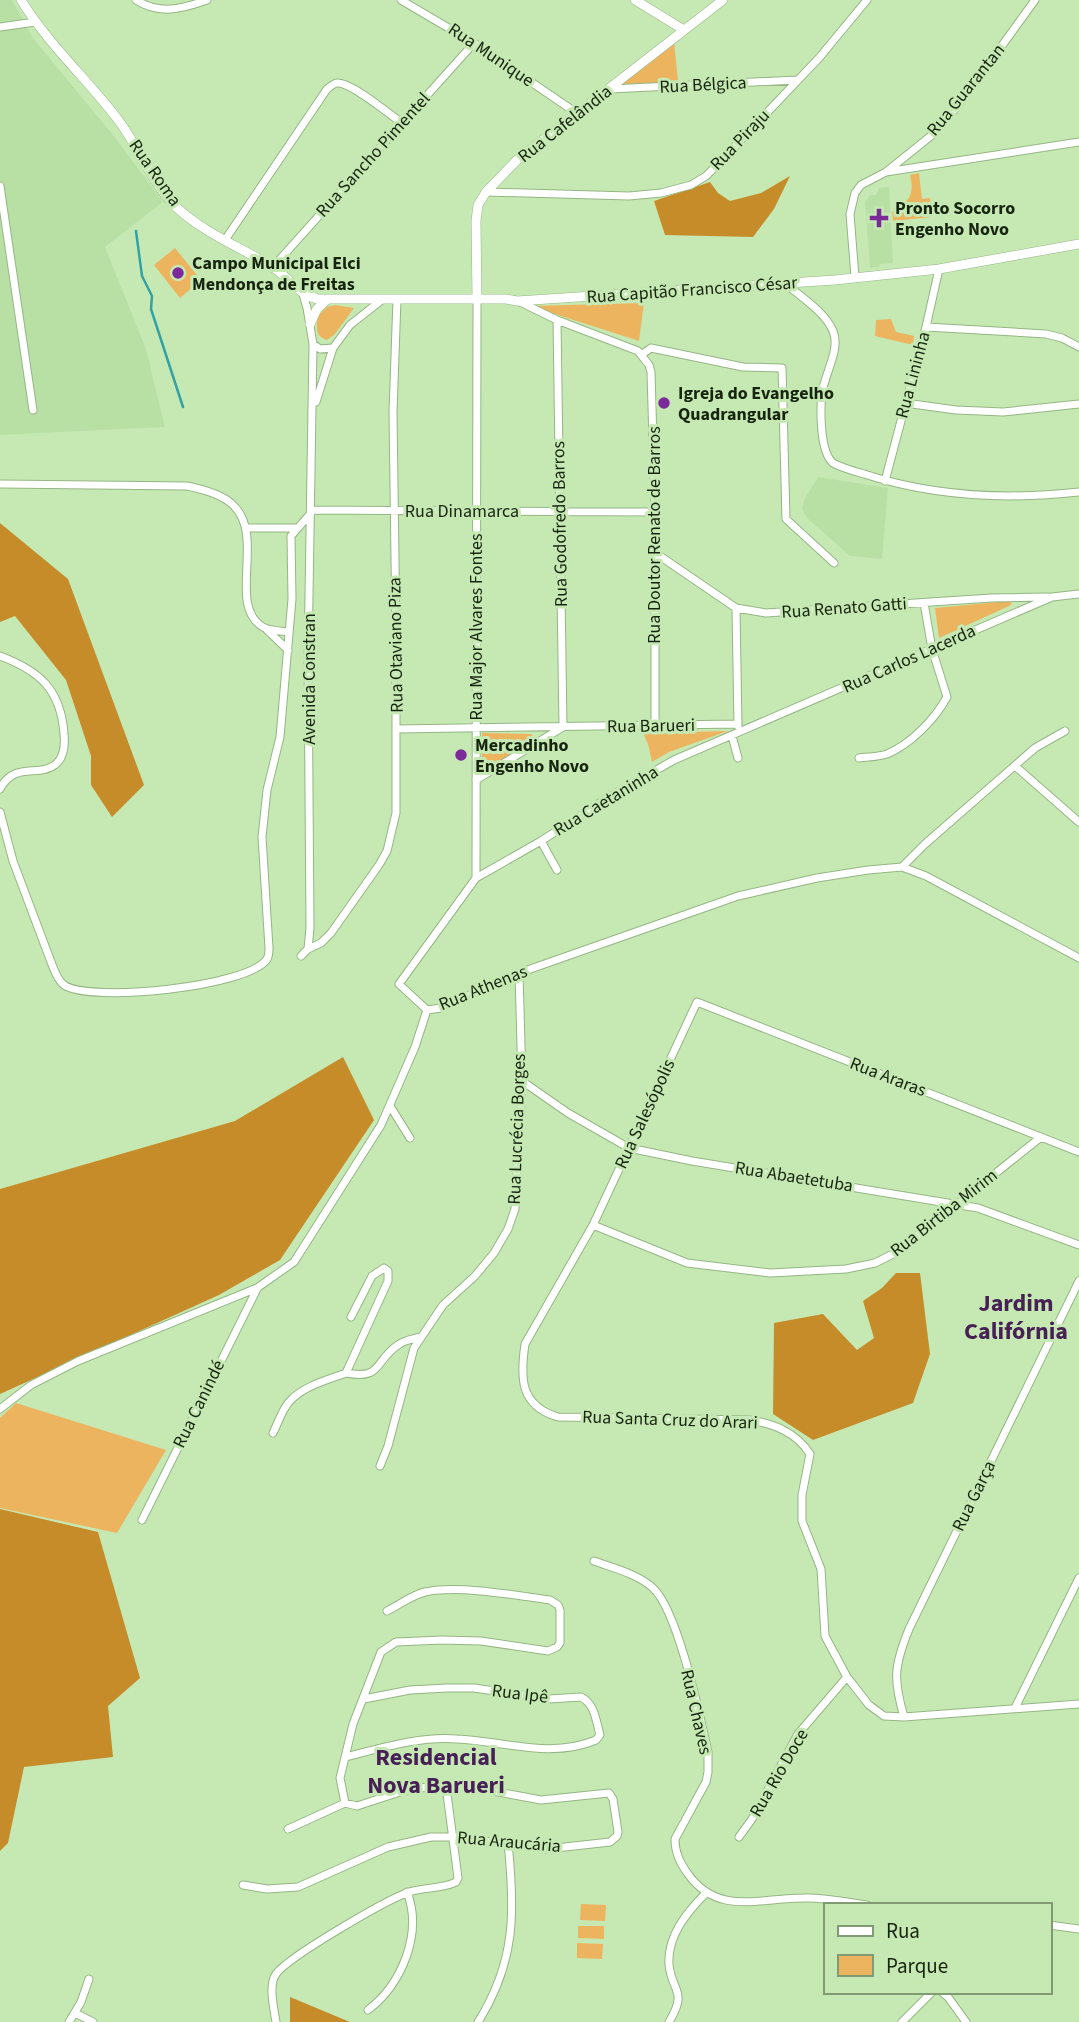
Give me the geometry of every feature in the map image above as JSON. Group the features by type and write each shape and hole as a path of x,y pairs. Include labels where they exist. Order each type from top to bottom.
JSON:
{"street":[{"name":"Rua Roma","path":"21,0 35,22 119,121 173,204 193,220 273,267 303,294"},
{"path":"135,0 151,8 164,10 206,0"},
{"name":"Rua Munique","path":"401,0 474,43 578,114"},
{"path":"635,0 684,30"},
{"name":"Rua Cafelândia","path":"477,287 478,205 486,192 517,160 723,0"},
{"name":"Rua Piraju","path":"486,192 629,195 674,191 691,185 706,176 819,58 867,0"},
{"name":"Rua Guarantan","path":"855,277 850,214 855,193 937,131 1035,0"},
{"path":"0,27 35,22"},
{"name":"Rua Sancho Pimentel","path":"273,267 474,43"},
{"name":"Rua Bélgica","path":"610,89 797,80"},
{"path":"225,240 327,89 333,85 338,83 349,86 402,123"},
{"path":"886,172 1079,142"},
{"path":"0,186 33,410"},
{"name":"Rua Capitão Francisco César","path":"303,294 318,299 517,301 786,284 939,269 1079,244"},
{"name":"Rua Lininha","path":"885,481 939,269"},
{"path":"786,284 825,319 833,332 835,344 822,393 823,437 829,460 836,465 885,481 970,495 1051,495 1079,492"},
{"name":"Rua Major Alvares Fontes","path":"476,878 477,287"},
{"name":"Avenida Constran","path":"303,294 313,344 308,658 308,949"},
{"path":"310,324 317,309 330,298"},
{"name":"Avenida Constran","path":"313,409 333,348 350,325 383,299"},
{"name":"Rua Otaviano Piza","path":"301,956 331,933 387,851 396,813 393,412 397,299"},
{"path":"517,301 557,320 615,341 641,355 651,348 743,367 782,368 786,519 834,563"},
{"name":"Rua Godofredo Barros","path":"557,320 563,727"},
{"path":"926,327 1046,334 1062,338 1079,347"},
{"path":"313,344 324,350 333,348"},
{"name":"Rua Doutor Renato de Barros","path":"641,355 651,372 655,512 654,726"},
{"path":"905,403 956,410 1003,412 1079,404"},
{"path":"0,484 187,486 206,490 232,504 246,528 247,600 253,617 288,649"},
{"path":"0,812 13,860 51,962 65,985 84,991 177,989 247,973 268,957 262,837 267,790 280,737 292,599 291,536 311,512"},
{"name":"Rua Dinamarca","path":"311,512 655,512"},
{"path":"246,528 295,528"},
{"name":"Rua Renato Gatti","path":"654,552 736,608 766,613 1052,597"},
{"name":"Rua Carlos Lacerda","path":"739,728 1052,597 1079,594"},
{"path":"859,758 885,755 898,747 931,720 947,697 932,649 925,603"},
{"path":"736,608 739,728"},
{"name":"Avenida Constran","path":"263,628 289,632"},
{"path":"0,656 30,669 50,688 62,713 65,745 60,760 53,767 9,776 0,789"},
{"name":"Rua Barueri","path":"396,729 654,726 739,728"},
{"path":"476,780 563,727"},
{"name":"Rua Caetaninha","path":"476,878 541,841 609,797 674,760 732,736 739,728"},
{"path":"902,867 1035,748 1065,731"},
{"path":"732,736 738,758"},
{"path":"1015,766 1079,822"},
{"path":"541,841 557,870"},
{"name":"Rua Athenas","path":"0,1409 31,1385 78,1361 257,1288 294,1262 335,1201 390,1106 427,1010 441,1008 519,973 738,896 817,878 902,867 926,876 1079,958"},
{"path":"427,1010 399,984 476,878"},
{"name":"Rua Lucrécia Borges","path":"380,1466 388,1446 414,1348 443,1305 475,1276 494,1253 508,1229 515,1209 522,1081 519,973"},
{"name":"Rua Araras","path":"697,1002 1079,1152"},
{"name":"Rua Salesópolis","path":"593,1225 697,1002"},
{"name":"Rua Abaetetuba","path":"522,1081 568,1113 629,1148 978,1208 1079,1245"},
{"path":"390,1106 410,1138"},
{"name":"Rua Birtiba Mirim","path":"593,1225 687,1263 770,1273 846,1269 875,1263 897,1252 1041,1137"},
{"name":"Rua Santa Cruz do Arari","path":"593,1225 526,1344 522,1366 523,1382 533,1404 544,1413 558,1417 750,1420 769,1423 796,1437 810,1454 801,1509 805,1531 821,1569 825,1636 846,1677 876,1711 884,1716 904,1717 1079,1704"},
{"path":"346,1373 388,1281 387,1269 381,1268 372,1276 351,1317"},
{"name":"Rua Garça","path":"904,1717 895,1683 896,1668 909,1629 1079,1281"},
{"name":"Rua Canindé","path":"142,1520 257,1288"},
{"name":"Rua Lucrécia Borges","path":"273,1433 288,1403 305,1390 346,1373 370,1374 398,1345 420,1337"},
{"name":"Rua Chaves","path":"594,1561 638,1578 653,1588 673,1621 708,1752 708,1772 675,1839 675,1849 688,1874 706,1893"},
{"path":"1015,1708 1079,1578"},
{"path":"345,1804 340,1778 345,1757 353,1724 381,1653 396,1642 481,1641 548,1651 560,1643 560,1610 550,1600 486,1592 439,1590 422,1593 387,1611"},
{"name":"Rua Rio Doce","path":"739,1837 752,1819 798,1734 846,1677"},
{"name":"Rua Ipê","path":"345,1757 422,1740 455,1738 548,1750 585,1745 596,1741 600,1735 592,1707 581,1697 548,1699 474,1688 447,1688 410,1690 364,1699"},
{"path":"276,2022 273,1984 281,1969 358,1919 407,1892 456,1882 458,1878 446,1786"},
{"name":"Rua Araucária","path":"243,1885 267,1889 298,1887 388,1847 431,1837 453,1837 547,1849 610,1842 618,1832 612,1795 606,1793 541,1800 476,1788 446,1786 403,1791 356,1806 345,1804 288,1829"},
{"path":"478,2022 498,1986 507,1958 513,1894 508,1843"},
{"path":"368,2010 380,2001 405,1959 414,1923 413,1906 407,1892"},
{"path":"669,2022 678,2000 678,1989 670,1972 671,1945 686,1913 706,1893 736,1903 804,1898 849,1903"},
{"path":"1051,1925 1079,1929"},
{"path":"68,2022 75,2013 89,1979"},
{"path":"902,2022 930,1994"},
{"path":"944,1994 965,2022"},
{"path":"75,2013 93,2022"}],"shaded area":[{"path":"0,0 12,0 33,38 113,135 163,202 105,247 146,349 165,427 0,435"},
{"path":"790,176 774,209 753,237 665,235 654,201 710,182 718,193 730,201 761,193"},
{"name":"Pronto Socorro Engenho Novo","path":"889,187 893,263 870,268 865,202 870,195 876,195 879,188"},
{"path":"818,477 888,488 882,559 850,556 806,517 802,508 804,500"},
{"path":"0,523 68,579 144,785 112,817 91,785 91,756 66,680 15,616 0,622"},
{"path":"343,1057 374,1120 280,1260 219,1295 0,1394 0,1189 235,1121"},
{"path":"896,1273 920,1273 930,1354 913,1403 813,1440 773,1414 774,1323 823,1314 857,1350 874,1338 863,1301 882,1288"},
{"path":"0,1509 98,1532 140,1678 108,1706 113,1757 24,1767 8,1843 0,1851"},
{"path":"290,1997 350,2022 290,2022"}],"green space":[{"path":"674,41 678,81 615,88"},
{"path":"919,173 922,199 930,198 932,217 893,221 892,212 906,201 911,193 910,175"},
{"name":"Campo Municipal Elci Mendonça de Freitas","path":"175,248 201,280 180,298 154,265"},
{"path":"644,303 639,341 530,306"},
{"path":"335,305 354,308 335,334 327,340 323,339 318,334 318,316 327,307"},
{"path":"891,319 896,332 914,336 913,345 875,336 876,320"},
{"path":"1009,601 1012,604 1009,606 939,638 935,608"},
{"path":"728,731 669,752 652,762 643,733"},
{"path":"482,733 531,734 534,737 531,742 482,773"},
{"path":"16,1403 166,1450 117,1533 0,1508 0,1418"},
{"path":"581,1904 606,1905 605,1921 580,1920"},
{"path":"578,1926 604,1926 604,1939 578,1938"},
{"path":"577,1943 603,1944 602,1959 577,1958"}],"waterway":[{"path":"136,231 142,276 152,296 151,309 183,407"}],"place":[{"name":"Pronto Socorro Engenho Novo","path":"879,218"},
{"name":"Campo Municipal Elci Mendonça de Freitas","path":"178,273"},
{"name":"Igreja do Evangelho Quadrangular","path":"664,403"},
{"name":"Mercadinho Engenho Novo","path":"461,755"}],"district":[{"name":"Jardim Califórnia","path":"1016,1317"},
{"name":"Residencial Nova Barueri","path":"436,1771"}]}
